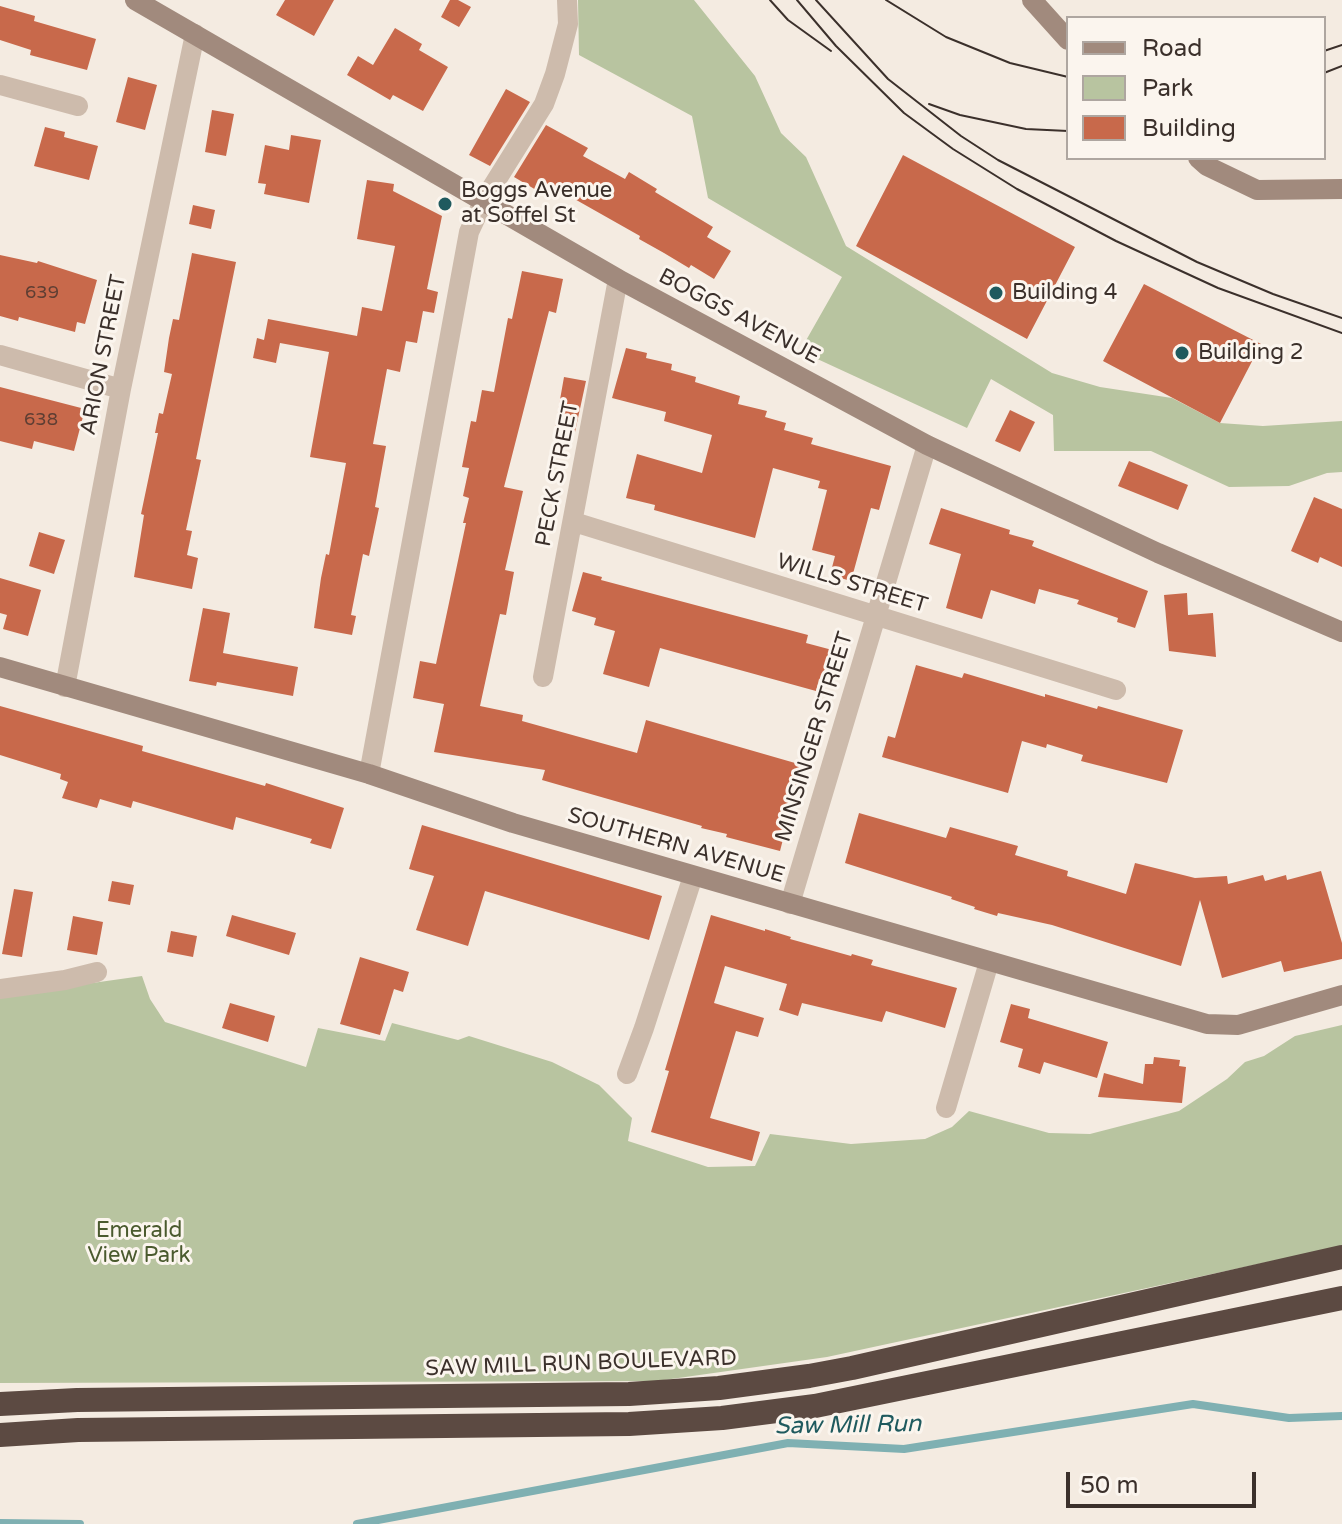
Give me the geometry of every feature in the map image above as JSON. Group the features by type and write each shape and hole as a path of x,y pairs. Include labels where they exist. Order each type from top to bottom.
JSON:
{"highway":[{"name":"SAW MILL RUN BOULEVARD","path":"0,1404 77,1400 629,1394 719,1388 852,1368 1342,1257"},
{"path":"0,1435 78,1430 629,1424 722,1418 815,1406 1342,1298"}],"street":[{"name":"BOGGS AVENUE","path":"135,0 618,279 927,445 1158,553 1342,632"},
{"path":"369,774 469,232 484,200 544,104 568,24 567,0"},
{"path":"1032,0 1066,38"},
{"name":"ARION STREET","path":"65,687 121,389 195,34"},
{"path":"0,85 78,106"},
{"path":"1200,160 1257,190 1342,189"},
{"name":"PECK STREET","path":"543,677 618,279"},
{"path":"0,355 121,389"},
{"name":"MINSINGER STREET","path":"790,904 927,445"},
{"name":"WILLS STREET","path":"574,522 1116,690"},
{"name":"SOUTHERN AVENUE","path":"0,667 369,774 513,823 1207,1024 1238,1025 1342,995"},
{"path":"627,1074 693,876"},
{"path":"946,1108 989,962"},
{"path":"0,989 97,972"}],"green space":[{"path":"578,0 694,0 755,76 781,133 806,157 846,246 1052,373 1100,387 1172,398 1220,423 1263,426 1342,421 1342,472 1327,473 1289,486 1229,487 1151,451 1054,451 1053,415 991,379 967,428 800,351 842,277 708,198 692,116 579,55"},
{"name":"Emerald View Park","path":"142,976 150,999 165,1022 306,1067 318,1028 385,1041 392,1023 458,1040 469,1036 552,1062 599,1085 632,1118 628,1141 708,1167 755,1166 770,1134 851,1144 925,1139 952,1127 969,1111 1049,1133 1090,1134 1179,1111 1227,1079 1245,1062 1264,1056 1295,1036 1342,1025 1342,1246 827,1357 657,1381 0,1383 0,996"}],"building":[{"path":"285,0 334,0 314,36 276,15"},
{"path":"450,0 458,0 471,7 459,27 441,17"},
{"path":"0,6 35,16 34,21 96,39 87,70 30,55 31,50 0,40"},
{"path":"395,28 422,44 419,50 448,67 423,111 393,95 390,100 347,75 358,56 373,65"},
{"path":"128,77 157,85 145,130 116,122"},
{"path":"506,89 530,102 490,166 469,155"},
{"path":"212,110 234,114 226,156 205,152"},
{"path":"546,125 588,148 583,156 625,179 629,172 657,189 655,192 713,227 707,237 731,251 714,279 691,265 689,268 639,239 640,236 548,184 543,194 514,177"},
{"path":"45,127 65,132 64,137 98,146 89,180 34,166"},
{"path":"291,135 321,140 309,203 264,194 266,184 258,183 265,145 289,150"},
{"name":"Building 4","path":"903,155 1075,247 1027,339 856,246"},
{"path":"367,180 394,184 393,191 442,216 427,289 438,292 434,313 423,311 417,343 406,341 400,372 387,369 373,444 386,446 375,507 379,508 369,556 363,554 351,615 356,616 352,635 314,628 321,578 326,554 329,555 346,463 310,457 329,352 280,343 276,363 253,358 257,338 264,340 268,319 357,336 362,307 382,311 395,246 357,239"},
{"path":"193,205 215,210 211,229 189,224"},
{"path":"192,253 236,262 196,459 201,460 186,530 192,531 187,555 198,558 192,589 134,577 144,515 141,514 158,433 155,433 159,413 163,414 172,374 164,372 169,338 173,319 179,320"},
{"path":"0,255 38,261 97,280 85,324 77,322 75,332 19,317 18,321 0,316"},
{"path":"522,271 563,279 556,313 549,311 504,487 523,491 505,570 514,572 506,615 500,614 480,706 523,715 522,721 637,753 646,720 802,765 780,851 542,780 545,770 434,752 444,704 413,698 420,661 436,664 466,523 463,523 469,498 463,496 469,468 462,467 471,421 476,422 482,390 494,392 508,318 512,319"},
{"name":"Building 2","path":"1144,284 1261,344 1220,423 1103,361"},
{"path":"626,348 647,353 646,358 672,364 671,370 696,377 695,382 740,396 738,404 767,411 765,417 786,423 784,430 813,438 811,444 891,466 879,510 871,508 851,581 830,575 835,556 812,550 827,490 818,488 820,481 773,468 755,538 654,510 655,505 626,498 637,454 702,473 712,435 664,421 666,412 612,398"},
{"path":"564,377 586,381 575,432 555,428"},
{"path":"0,387 85,409 74,451 34,441 32,449 0,441"},
{"path":"1010,410 1035,422 1020,452 995,441"},
{"path":"1129,461 1188,485 1178,510 1118,486"},
{"path":"1314,497 1342,509 1342,567 1320,557 1318,563 1291,551"},
{"path":"941,508 1010,530 1009,534 1034,541 1032,546 1148,591 1135,628 1117,622 1118,618 1077,604 1079,600 1039,589 1035,604 991,590 982,619 946,608 961,554 929,544"},
{"path":"39,532 65,540 54,574 29,566"},
{"path":"583,572 602,577 601,580 808,635 806,643 836,651 828,681 819,679 816,691 660,648 649,687 603,674 615,631 594,625 596,618 572,611"},
{"path":"0,578 41,590 28,636 3,629 7,615 0,613"},
{"path":"1187,593 1188,615 1213,613 1216,657 1169,651 1164,595"},
{"path":"203,608 230,613 223,653 298,667 293,696 217,682 216,686 189,681"},
{"path":"916,665 962,678 964,673 1045,697 1045,694 1097,709 1098,706 1183,730 1167,783 1081,761 1083,755 1047,744 1046,748 1022,741 1008,793 882,757 888,736 895,738"},
{"path":"0,706 143,746 142,751 265,786 266,783 344,808 331,849 310,843 312,839 236,817 233,830 133,801 131,808 100,799 97,808 62,798 68,782 60,779 61,774 0,755"},
{"path":"859,813 946,838 950,827 1018,846 1015,855 1068,871 1067,876 1126,894 1135,863 1195,878 1227,876 1228,884 1263,875 1265,881 1286,875 1287,880 1321,871 1342,943 1342,959 1284,972 1281,961 1222,978 1200,900 1181,966 1052,925 998,913 997,916 974,909 952,897 845,863"},
{"path":"422,825 662,896 649,940 485,891 468,946 416,930 434,876 409,869"},
{"path":"112,881 134,885 130,905 108,901"},
{"path":"14,889 33,892 22,957 2,954"},
{"path":"232,915 296,933 289,955 226,936"},
{"path":"711,915 873,960 871,965 957,988 945,1028 886,1011 882,1022 802,1003 798,1016 779,1010 787,984 725,966 714,1003 764,1018 758,1037 736,1031 710,1118 760,1132 752,1161 651,1132 669,1071 665,1070"},
{"path":"73,916 103,922 97,955 67,950"},
{"path":"171,931 197,936 193,957 167,952"},
{"path":"360,957 409,972 403,992 394,989 380,1035 340,1024"},
{"path":"230,1003 275,1016 268,1042 222,1028"},
{"path":"1011,1004 1030,1009 1028,1018 1108,1042 1097,1078 1044,1062 1040,1074 1018,1067 1023,1049 1000,1042"},
{"path":"1154,1057 1180,1060 1179,1066 1186,1067 1182,1103 1098,1097 1104,1073 1143,1084 1145,1064 1153,1064"}],"waterway":[{"name":"Saw Mill Run","path":"357,1524 788,1443 904,1449 1193,1404 1289,1418 1342,1416"},
{"name":"Saw Mill Run","path":"0,1523 80,1524"}],"tram line":[{"path":"770,0 788,20 831,51"},
{"path":"797,0 836,46 904,113 953,149 1017,189 1116,241 1218,288 1342,333"},
{"path":"816,0 888,79 961,136 998,160 1197,262 1273,294 1342,318"},
{"path":"886,0 946,37 1010,63 1066,77"},
{"path":"1326,50 1342,45"},
{"path":"1326,72 1342,66"},
{"path":"929,104 960,115 1026,129 1066,131"}],"place":[{"name":"Boggs Avenue at Soffel St","path":"445,204"},
{"name":"Building 4","path":"996,293"},
{"name":"Building 2","path":"1182,353"}]}
